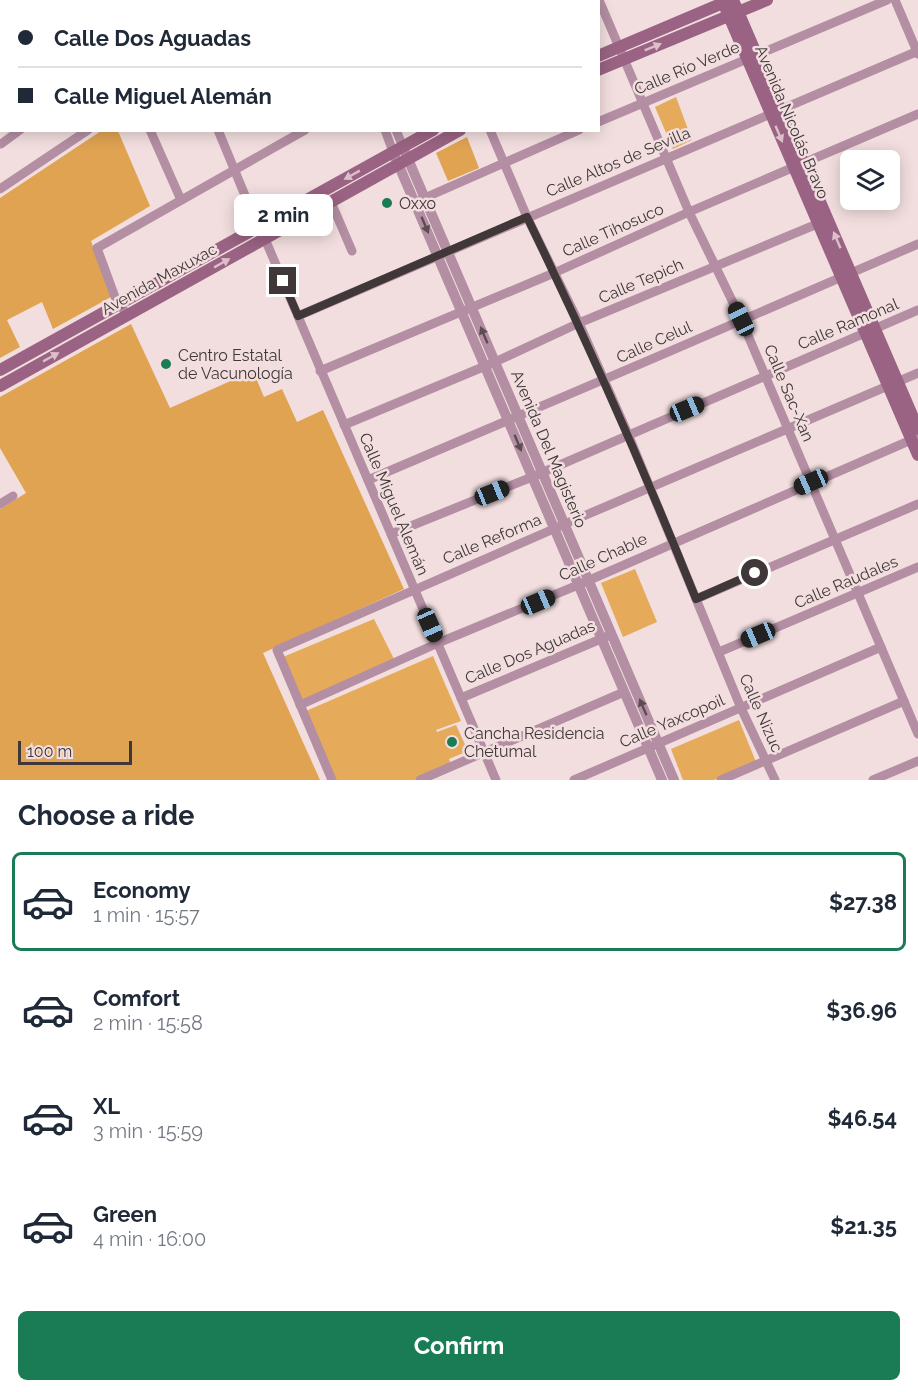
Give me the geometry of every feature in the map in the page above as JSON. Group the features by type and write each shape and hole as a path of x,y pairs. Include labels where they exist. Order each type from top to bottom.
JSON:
{"main road":[{"path":"600,69 622,53 729,5 767,0"},
{"name":"Avenida Nicolás Bravo","path":"729,5 916,435 918,455"},
{"path":"600,56 622,53"},
{"name":"Avenida Maxuxac","path":"0,370 430,132"},
{"name":"Avenida Maxuxac","path":"0,386 456,132"}],"street":[{"name":"Calle Río Verde","path":"600,121 887,0"},
{"path":"895,0 918,52"},
{"name":"Calle Sac-Xan","path":"600,4 689,212 741,319 789,428 918,734"},
{"name":"Calle Altos de Sevilla","path":"298,316 666,157 918,52"},
{"name":"Calle Tihosuco","path":"320,371 554,273 689,212 918,114"},
{"path":"1,144 17,132"},
{"path":"0,189 85,132"},
{"path":"151,132 181,200"},
{"path":"219,132 258,227"},
{"path":"127,315 119,304 97,248 302,132"},
{"name":"Avenida Del Magisterio","path":"386,132 404,162 607,636 653,745 662,780"},
{"name":"Avenida Del Magisterio","path":"396,132 398,150"},
{"name":"Calle Nizuc","path":"491,132 527,217 579,323 628,434 741,708 775,780"},
{"path":"420,200 574,132"},
{"path":"331,202 352,251"},
{"name":"Calle Tepich","path":"344,425 490,364 579,323 823,222"},
{"name":"Calle Miguel Alemán","path":"265,239 496,780"},
{"name":"Calle Celul","path":"368,480 918,244"},
{"name":"Calle Ramonal","path":"391,534 537,474 918,310"},
{"name":"Calle Reforma","path":"300,705 278,650 414,589 918,373"},
{"name":"Calle Chable","path":"300,705 916,435"},
{"path":"0,504 13,496"},
{"path":"696,599 918,504"},
{"name":"Calle Raudales","path":"718,651 918,567"},
{"name":"Avenida Del Magisterio","path":"607,636 624,692 674,780"},
{"name":"Calle Dos Aguadas","path":"461,698 607,636"},
{"name":"Calle Yaxcopoil","path":"574,780 881,647"},
{"path":"420,780 624,692"},
{"path":"721,780 904,701"},
{"path":"300,705 332,780"},
{"path":"873,780 918,761"}],"shaded area":[{"path":"676,97 692,140 673,149 655,107"},
{"path":"99,132 118,132 150,206 91,241 111,297 53,329 42,302 7,320 20,347 0,358 0,198"},
{"path":"467,137 479,168 448,181 436,153"},
{"path":"131,324 170,408 253,371 264,397 282,389 297,422 323,410 404,589 263,653 320,780 0,780 0,509 26,493 0,448 0,397"},
{"path":"635,569 657,622 623,637 601,583"},
{"path":"374,619 394,659 301,701 283,657"},
{"path":"433,656 461,721 436,730 437,732 456,725 468,751 449,759 451,764 414,780 333,780 306,711"},
{"path":"739,720 756,762 714,780 683,780 671,749"}],"place":[{"name":"Oxxo","path":"387,203"},
{"name":"Centro Estatal de Vacunología","path":"166,364"},
{"name":"Cancha Residencia Chetumal","path":"452,742"}],"route":[{"path":"283,281 298,316 527,217 579,323 696,599 755,573"}]}
